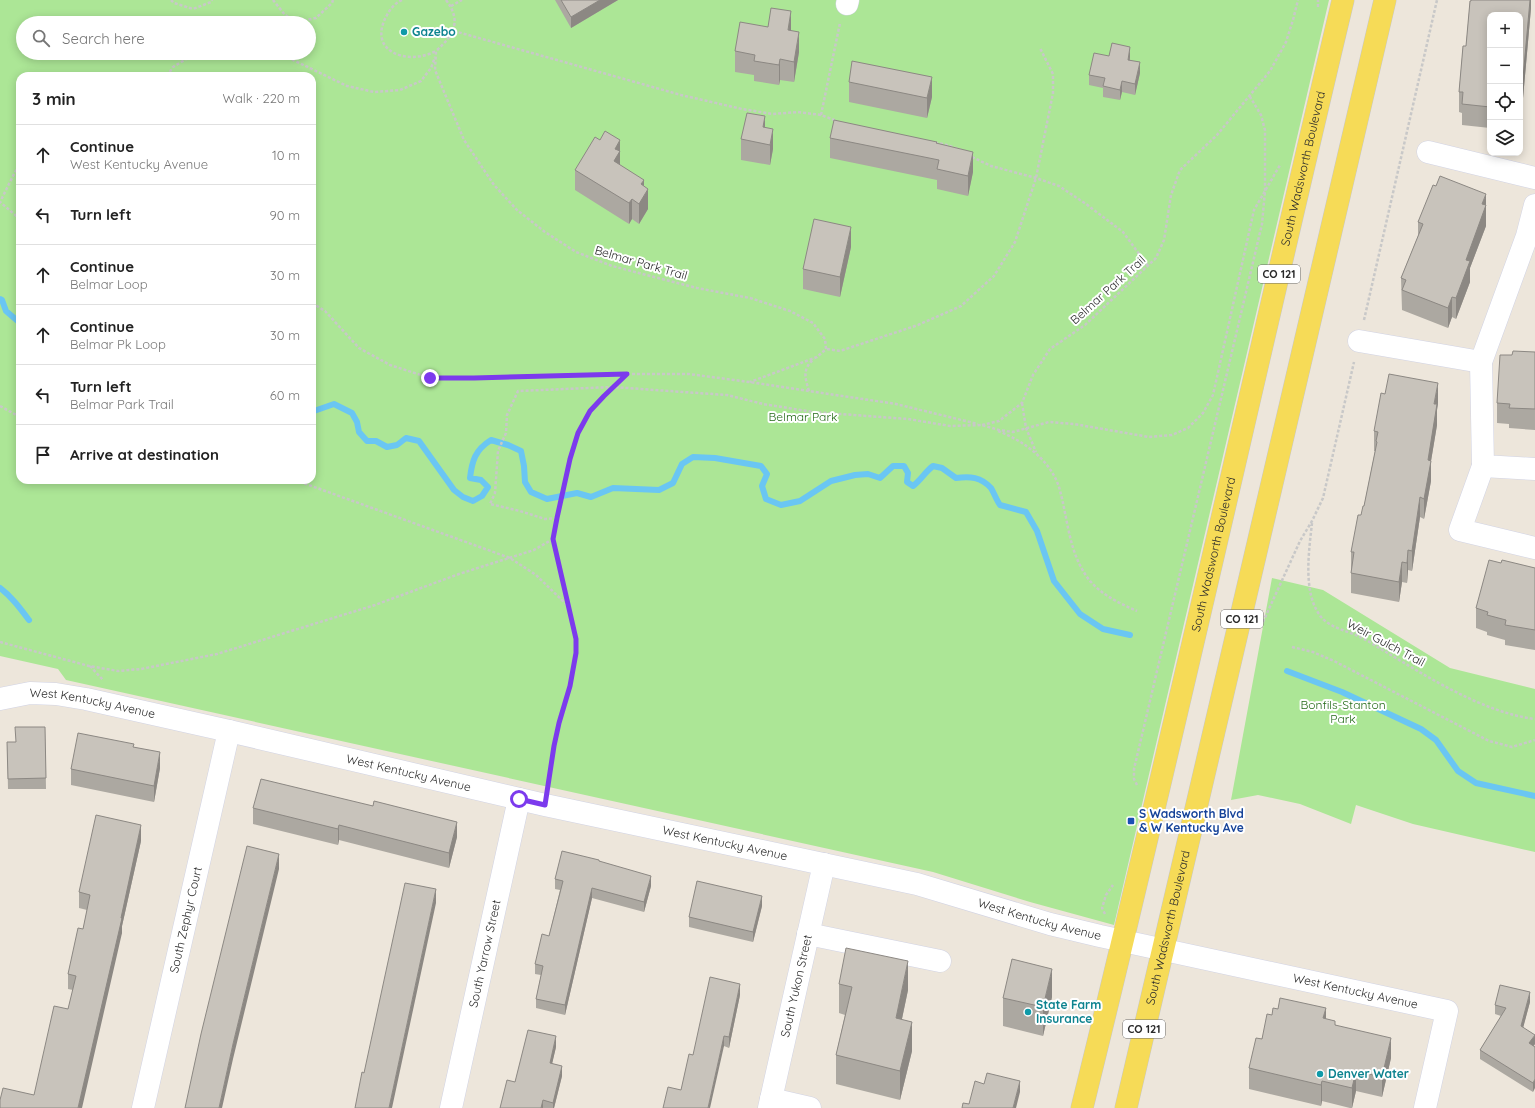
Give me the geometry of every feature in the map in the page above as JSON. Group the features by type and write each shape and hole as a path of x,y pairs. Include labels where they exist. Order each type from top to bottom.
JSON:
{"main road":[{"name":"South Wadsworth Boulevard","path":"1082,1108 1123,941 1343,0"},
{"name":"South Wadsworth Boulevard","path":"1126,1108 1242,619 1385,0"}],"street":[{"path":"1428,152 1535,178"},
{"path":"1535,205 1527,236 1481,362 1483,466 1460,530 1535,548"},
{"path":"1359,341 1481,362"},
{"path":"1483,466 1535,470"},
{"name":"West Kentucky Avenue","path":"0,699 30,693 56,694 228,730 545,805 916,884 1050,924 1123,941 1447,1011 1425,1108"},
{"name":"South Zephyr Court","path":"143,1108 228,730"},
{"name":"South Yarrow Street","path":"451,1108 519,799"},
{"name":"South Yukon Street","path":"770,1104 824,864"},
{"path":"808,934 940,961"},
{"path":"770,1104 810,1108"}],"path":[{"path":"171,0 174,3 193,9 211,2 212,0"},
{"path":"273,0 287,16"},
{"path":"316,18 332,3 333,0"},
{"path":"402,0 390,10 383,21 381,34 384,44 391,52 403,57 430,55 446,42 454,31 455,13 446,0"},
{"path":"451,6 462,0"},
{"name":"Belmar Park Trail","path":"1022,403 1033,375 1050,349 1085,325 1156,258 1164,240 1171,195 1180,170 1217,135 1270,71 1286,42 1298,0"},
{"path":"1263,623 1300,541 1323,498 1437,0"},
{"path":"820,115 839,28 847,2"},
{"path":"454,31 681,95 742,109 773,114 798,112 820,115 839,122"},
{"path":"809,391 804,376 808,364 826,349 840,351 918,325 961,306 994,276 1014,242 1036,178 1053,93 1053,74 1040,48"},
{"path":"293,60 347,86 374,92 400,90 421,81 431,68 436,51"},
{"name":"Belmar Park Trail","path":"436,51 435,70 464,140 494,185 517,210 545,232 576,252 612,266 697,288 750,298 790,310 813,323 825,339 826,349"},
{"path":"170,72 173,67 184,60"},
{"path":"1139,792 1134,779 1134,769 1260,232 1265,205 1265,130 1260,115 1249,95"},
{"path":"929,143 944,144 963,151"},
{"path":"969,155 991,166 1059,186 1123,232 1148,266"},
{"path":"16,170 0,202 16,216"},
{"path":"316,305 325,311 359,348 390,365 430,378 689,374 896,404 998,430 1013,432 1049,422 1074,424 1149,437 1172,435 1188,428 1202,413 1214,395 1254,210 1266,191"},
{"path":"749,382 817,357"},
{"path":"545,805 554,746 570,686 576,653 576,639 553,539 570,459 578,433 586,417 604,396 627,374"},
{"path":"557,518 545,519 490,504 495,493 498,451 506,433 507,416 518,391 613,387 727,395 764,404 813,412 908,419 950,426 982,425 999,421 1022,403 1026,428 1036,453 1049,469 1058,486 1072,545 1078,561 1088,578 1102,591 1116,602 1137,610"},
{"path":"0,406 16,415"},
{"path":"982,425 1010,436 1036,453"},
{"path":"306,484 510,558 536,575 567,605"},
{"name":"Weir Gulch Trail","path":"1312,521 1309,553 1309,581 1313,603 1322,618 1335,626 1359,636 1462,695 1520,717 1535,719"},
{"path":"0,642 89,666 118,671 141,669 217,654 375,605 459,574 534,550 553,539"},
{"path":"1292,647 1313,652 1334,661 1489,741 1512,747 1535,740"},
{"path":"1105,912 1102,908 1106,895 1114,882"}],"green space":[{"name":"Belmar Park","path":"0,0 1329,0 1114,925 1030,902 933,872 66,680 58,669 0,656"},
{"name":"Bonfils-Stanton Park","path":"1272,578 1323,590 1450,668 1535,689 1535,852 1413,824 1356,805 1351,824 1300,804 1258,795 1231,800"}],"building":[{"path":"561,0 600,0 571,17"},
{"path":"1530,0 1523,78 1523,12 1487,12 1487,107 1462,104 1463,92 1459,92 1463,46 1466,46 1471,1"},
{"path":"771,8 791,11 788,30 799,32 794,62 780,59 779,65 754,61 755,55 735,51 740,22 768,27"},
{"path":"1112,43 1130,47 1128,60 1140,62 1135,84 1122,81 1120,90 1103,86 1105,78 1089,75 1094,53 1109,56"},
{"path":"852,61 932,77 927,98 849,82"},
{"path":"747,113 765,116 763,127 773,129 770,145 741,139"},
{"path":"834,120 937,142 936,143 973,152 968,176 937,169 939,160 830,138"},
{"path":"605,131 620,140 615,149 620,151 614,161 644,180 641,184 648,189 639,204 632,199 629,203 575,170 595,137 600,140"},
{"path":"1440,176 1486,194 1482,204 1486,205 1466,260 1470,261 1456,298 1452,297 1448,308 1402,290 1406,280 1401,278 1423,224 1418,222 1433,185 1436,186"},
{"path":"814,219 851,227 840,277 803,269"},
{"path":"1513,351 1535,352 1535,409 1509,408 1510,404 1497,403 1500,355 1512,355"},
{"path":"1389,374 1438,383 1434,404 1437,404 1428,460 1431,461 1424,499 1420,497 1412,551 1408,550 1407,563 1402,562 1399,582 1351,573 1354,552 1351,552 1358,515 1361,515 1364,506 1377,442 1378,432 1374,431 1381,393 1385,394"},
{"path":"1489,560 1501,563 1502,560 1535,568 1535,630 1505,625 1506,620 1487,615 1488,612 1476,608"},
{"path":"15,727 45,727 46,778 8,779 7,742 16,742"},
{"path":"78,733 134,744 133,747 160,752 154,786 71,769"},
{"path":"261,779 373,806 374,801 457,822 449,853 339,825 338,829 253,808"},
{"path":"96,815 141,825 122,918 78,1108 0,1108 3,1088 34,1095 54,1006 68,1009 76,976 68,974 78,928 83,929 90,895 79,892"},
{"path":"247,846 279,854 219,1108 185,1108 201,1034"},
{"path":"562,851 599,860 651,876 644,902 592,888 565,1005 536,999 543,966 535,964 542,934 549,936 563,881 555,879"},
{"path":"697,881 762,896 753,932 689,917"},
{"path":"405,883 436,889 389,1108 355,1108 362,1072 364,1073"},
{"path":"846,948 908,961 896,1018 912,1022 900,1071 836,1055 852,987 839,984"},
{"path":"1012,959 1052,969 1043,1007 1003,998"},
{"path":"710,977 740,984 729,1037 724,1036 708,1108 663,1108 668,1087 681,1090 689,1054 693,1055"},
{"path":"1500,985 1530,992 1521,1026 1535,1035 1529,1043 1535,1047 1535,1079 1533,1083 1480,1050 1506,1008 1495,1005"},
{"name":"Denver Water","path":"1280,998 1326,1008 1323,1018 1335,1021 1335,1025 1391,1038 1382,1077 1356,1071 1352,1088 1322,1081 1321,1085 1249,1068 1256,1038 1262,1039 1267,1014 1272,1015 1273,1008 1278,1009"},
{"path":"528,1030 556,1036 550,1063 562,1066 553,1103 543,1100 541,1108 500,1108 507,1080 515,1082"},
{"path":"987,1073 1020,1081 1013,1108 962,1108 963,1103 969,1104 975,1081 984,1084"}],"waterway":[{"path":"0,299 2,300 6,311 16,320"},
{"path":"316,410 334,404 352,413 357,422 359,432 367,441 376,441 387,447 397,445 406,438 419,441 454,490 463,497 473,501 482,496 488,487 481,480 470,478 473,461 481,448 491,440 521,451 525,482 531,492 547,499 577,493 591,497 613,488 659,490 673,483 682,464 693,457 715,458 761,466 767,474 762,486 766,499 781,505 800,501 831,481 855,475 868,474 880,478 893,466 904,466 908,473 907,482 913,486 933,466 942,468 956,478 971,477 979,479 991,488 1000,505 1026,512 1037,531 1054,581 1080,614 1103,629 1130,635"},
{"path":"0,588 12,599 29,620"},
{"path":"1287,671 1342,692 1421,729 1436,740 1458,771 1476,783 1535,796"}],"place":[{"name":"Gazebo","path":"404,32"},
{"name":"S Wadsworth Blvd & W Kentucky Ave","path":"1131,821"},
{"name":"State Farm Insurance","path":"1028,1012"},
{"name":"Denver Water","path":"1320,1074"}],"route":[{"path":"430,378 627,374 590,411 578,433 570,459 553,539 576,639 576,653 570,686 554,746 545,805 519,799"}]}
